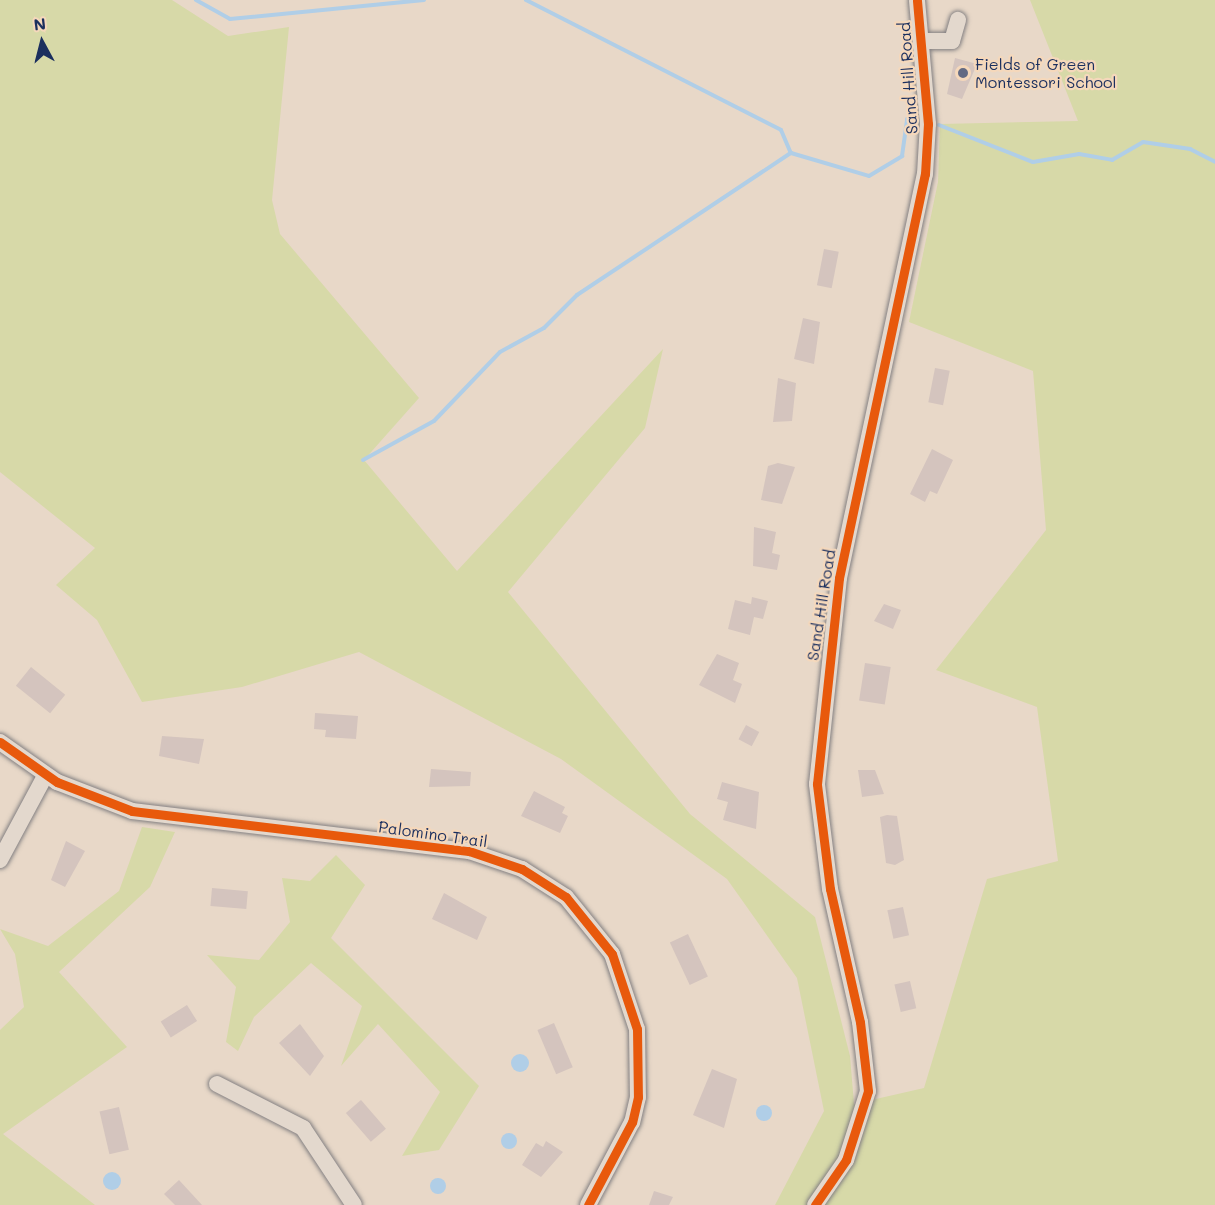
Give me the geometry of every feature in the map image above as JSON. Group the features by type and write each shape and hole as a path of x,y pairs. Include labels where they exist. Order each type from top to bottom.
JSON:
{"street":[{"name":"Sand Hill Road","path":"815,1205 846,1160 861,1127 868,1091 860,1022 825,860 817,784 820,723 839,578 925,174 928,124 917,0"},
{"path":"921,41 952,41 958,20"},
{"name":"Palomino Trail","path":"0,742 45,776 142,813 469,851 522,869 566,897 612,954 637,1029 638,1096 632,1122 588,1205"},
{"path":"0,860 45,776"},
{"path":"217,1084 303,1128 354,1205"}],"green space":[{"path":"0,0 172,0 228,36 289,27 272,200 280,234 419,398 364,460 457,571 663,349 645,428 508,592 690,814 815,917 850,1056 854,1104 924,1088 987,879 1058,861 1037,707 936,670 1046,530 1033,371 909,322 938,182 940,124 1078,121 1030,0 1215,0 1215,1205 775,1205 824,1111 797,978 727,879 561,759 359,652 242,687 142,702 97,620 56,585 95,548 0,472"},
{"path":"142,827 175,832 150,887 59,972 127,1047 3,1134 95,1205 0,1205 0,1030 24,1007 15,954 0,929 48,946 119,891"},
{"path":"336,855 365,885 331,938 479,1086 439,1150 402,1156 440,1092 378,1024 341,1066 362,1006 311,963 254,1017 238,1051 226,1042 236,987 207,955 259,960 290,922 282,878 310,881"}],"water":[{"path":"520,1054 526,1057 529,1063 526,1069 520,1072 514,1069 511,1063 514,1057"},
{"path":"764,1105 772,1113 764,1121 756,1113"},
{"path":"509,1133 517,1141 509,1149 501,1141"},
{"path":"112,1172 118,1175 121,1181 118,1187 112,1190 106,1187 103,1181 106,1175"},
{"path":"438,1178 446,1186 438,1194 430,1186"}],"building":[{"name":"Fields of Green Montessori School","path":"955,58 977,64 962,99 947,94"},
{"path":"824,249 839,252 832,288 817,285"},
{"path":"803,318 820,322 814,364 794,359"},
{"path":"935,368 950,371 943,405 928,402"},
{"path":"778,378 796,383 792,421 773,422"},
{"path":"932,449 953,460 937,494 930,491 925,502 910,494"},
{"path":"778,463 795,467 782,504 761,500 768,466"},
{"path":"754,527 776,532 772,553 780,555 777,570 753,566"},
{"path":"752,597 768,601 763,619 754,617 750,635 728,629 735,600 751,604"},
{"path":"884,604 901,610 893,629 874,621"},
{"path":"717,654 739,663 733,680 742,684 735,703 699,685"},
{"path":"865,663 891,667 885,705 859,701"},
{"path":"31,667 65,695 50,713 16,686"},
{"path":"315,713 358,716 356,739 325,737 326,730 314,729"},
{"path":"746,725 759,732 752,746 738,739"},
{"path":"162,736 204,739 199,764 159,756"},
{"path":"431,769 471,772 470,786 429,787"},
{"path":"858,770 875,770 884,794 862,797"},
{"path":"722,782 759,792 756,829 723,820 728,802 717,799"},
{"path":"534,791 565,807 562,813 568,816 560,833 521,816"},
{"path":"897,816 904,860 895,865 886,863 880,817"},
{"path":"66,841 85,851 65,887 51,880"},
{"path":"212,888 248,891 246,909 210,906"},
{"path":"444,893 487,917 477,940 432,919"},
{"path":"903,907 909,935 893,939 887,910"},
{"path":"688,934 708,977 690,985 670,942"},
{"path":"910,981 916,1008 901,1012 894,985"},
{"path":"187,1005 197,1021 171,1038 161,1021"},
{"path":"554,1023 573,1067 556,1074 537,1030"},
{"path":"300,1024 324,1056 310,1076 279,1043"},
{"path":"712,1069 737,1079 724,1128 693,1115"},
{"path":"361,1100 386,1129 371,1142 346,1113"},
{"path":"119,1107 129,1150 109,1154 100,1111"},
{"path":"546,1141 563,1152 541,1177 522,1165 536,1143 543,1147"},
{"path":"179,1180 202,1205 175,1205 164,1194"},
{"path":"654,1191 673,1197 669,1205 649,1205"}],"waterway":[{"path":"196,0 230,19 424,0"},
{"path":"526,0 781,130 791,153"},
{"path":"363,460 434,421 500,352 544,328 577,295 791,153 869,176 902,156 907,119 918,121"},
{"path":"939,125 1033,162 1079,154 1112,160 1143,142 1190,149 1215,162"}],"cycle path":[{"path":"815,1205 846,1160 868,1091 860,1022 830,889 817,784 839,578 925,174 928,124 917,0"},
{"path":"0,742 57,782 132,811 469,851 522,869 566,897 612,954 637,1029 638,1097 632,1122 588,1205"}],"place":[{"name":"Fields of Green Montessori School","path":"963,73"}]}
